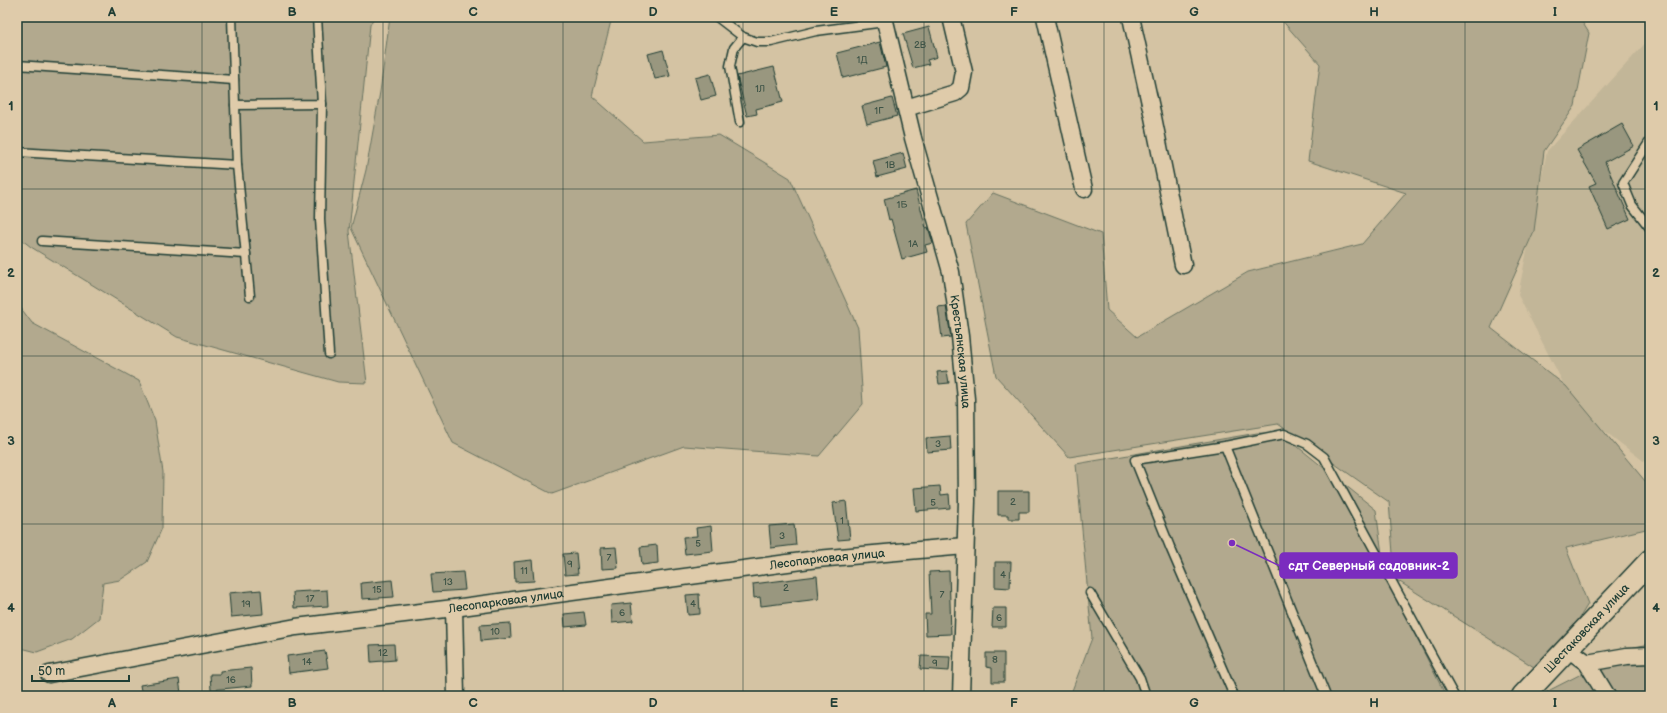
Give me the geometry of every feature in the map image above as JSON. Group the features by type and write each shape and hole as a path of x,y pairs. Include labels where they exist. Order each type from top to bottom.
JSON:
{"main road":[{"name":"Шестаковская улица","path":"1523,696 1650,562"}],"street":[{"path":"906,108 955,93 961,88 964,72 951,17"},
{"path":"1045,17 1084,189"},
{"path":"1131,17 1183,265"},
{"name":"Крестьянская улица","path":"885,19 913,138 951,272 960,336 966,398 967,501 961,696"},
{"name":"Лесопарковая улица","path":"49,674 296,627 454,608 817,559 965,546"},
{"path":"454,608 456,696"},
{"path":"1568,649 1587,663 1607,696"},
{"path":"1587,663 1628,656 1650,655"}],"lane":[{"path":"232,17 237,165 250,296"},
{"path":"317,17 322,104 320,219 329,354"},
{"path":"717,17 744,38 757,42 772,42 816,31 885,19"},
{"path":"740,122 730,66 734,48 744,38"},
{"path":"17,64 234,80"},
{"path":"235,104 322,104"},
{"path":"1650,141 1623,183 1632,205 1650,228"},
{"path":"17,152 237,165"},
{"path":"42,241 246,254"},
{"path":"1234,696 1164,533 1135,460 1225,446 1284,434 1307,444 1324,457 1454,696"},
{"path":"1225,446 1326,696"},
{"path":"1090,593 1140,678 1146,696"}],"shaded area":[{"path":"17,17 374,17 370,25 349,231 367,383 338,382 177,337 31,247 17,236"},
{"path":"390,17 612,17 592,96 643,141 719,135 790,178 858,328 863,404 819,456 684,446 552,494 453,443 351,228 366,170 380,92"},
{"path":"1279,17 1579,17 1589,33 1575,106 1544,151 1534,231 1491,328 1566,386 1650,487 1650,528 1566,548 1588,604 1545,674 1395,579 1389,502 1278,424 1069,457 996,376 966,224 993,193 1101,234 1107,310 1137,337 1248,272 1362,244 1406,193 1308,161 1320,64"},
{"path":"1650,38 1650,466 1585,416 1574,404 1518,295 1547,151"},
{"path":"17,303 32,323 139,381 155,421 163,472 162,528 147,562 120,580 103,583 99,618 72,639 37,652 17,647"},
{"path":"1257,433 1282,434 1376,510 1385,576 1446,696 1070,696 1092,638 1076,464"},
{"path":"1650,644 1650,696 1544,696 1548,691 1634,647"}],"building":[{"path":"929,27 937,57 927,60 929,64 913,68 903,34"},
{"path":"880,42 886,67 843,78 837,53"},
{"path":"663,50 670,76 655,79 648,54"},
{"path":"774,67 783,102 756,109 757,114 747,116 737,76"},
{"path":"710,74 716,96 701,100 695,78"},
{"path":"892,98 897,116 867,124 862,106"},
{"path":"1622,124 1634,146 1605,162 1630,219 1608,229 1589,186 1596,183 1577,150"},
{"path":"903,153 907,169 877,177 873,161"},
{"path":"916,190 926,228 928,227 933,243 925,245 927,252 902,259 891,219 889,220 884,199"},
{"path":"946,306 951,337 942,338 938,307"},
{"path":"947,371 949,383 939,384 937,372"},
{"path":"950,436 951,450 927,452 926,438"},
{"path":"940,486 941,495 949,494 950,508 916,511 914,488"},
{"path":"998,491 1029,491 1029,512 1019,512 1019,519 1008,519 1008,515 998,515"},
{"path":"846,501 850,539 838,540 833,503"},
{"path":"794,524 796,545 771,548 769,526"},
{"path":"711,526 713,551 685,554 683,537 697,536 696,528"},
{"path":"657,545 658,563 642,565 640,547"},
{"path":"616,547 618,568 602,569 601,548"},
{"path":"576,553 578,574 565,575 563,554"},
{"path":"532,560 534,581 515,582 514,562"},
{"path":"995,562 1011,562 1010,588 995,587"},
{"path":"949,571 951,634 926,635 925,614 931,614 929,572"},
{"path":"463,572 465,590 433,592 431,574"},
{"path":"817,576 819,599 761,606 760,597 754,598 753,584"},
{"path":"392,580 394,597 362,599 361,583"},
{"path":"261,590 263,614 231,617 229,593"},
{"path":"327,590 328,606 294,608 293,592"},
{"path":"699,594 700,614 688,615 686,595"},
{"path":"631,603 633,621 612,623 611,605"},
{"path":"993,608 1006,608 1006,627 992,627"},
{"path":"584,612 586,625 565,627 564,614"},
{"path":"510,623 511,638 481,641 480,625"},
{"path":"394,644 395,660 371,662 370,645"},
{"path":"325,651 328,668 289,673 287,656"},
{"path":"986,653 1004,653 1004,682 992,682 992,668 986,667"},
{"path":"921,656 950,657 949,671 920,669"},
{"path":"251,668 252,686 211,690 210,674 220,674 220,671"},
{"path":"179,679 181,693 158,696 142,696 140,685"}],"place":[{"name":"сдт Северный садовник-2","path":"1232,543"}]}
